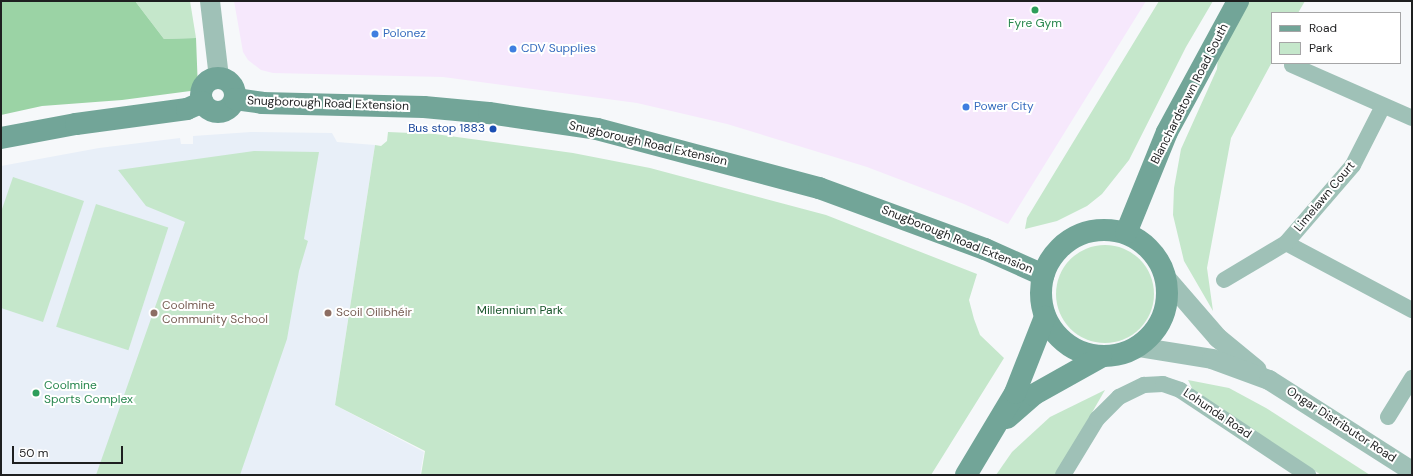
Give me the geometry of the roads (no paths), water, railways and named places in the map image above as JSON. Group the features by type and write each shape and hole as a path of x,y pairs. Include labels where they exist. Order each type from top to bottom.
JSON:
{"main road":[{"name":"Blanchardstown Road South","path":"1126,233 1168,132 1238,1"},
{"path":"219,78 226,80 233,88 235,99 230,107 216,112 207,108 203,102 202,93 205,84 219,78"},
{"name":"Snugborough Road Extension","path":"235,99 262,103 424,107 489,113 597,129 819,188 985,249 1043,275"},
{"path":"1,138 76,124 180,110 203,102"},
{"path":"1108,230 1126,233 1144,244 1158,259 1166,278 1168,298 1163,318 1153,335 1138,347 1120,355 1101,357 1082,353 1067,344 1054,332 1045,317 1041,300 1043,275 1058,250 1072,238 1090,231 1108,230"},
{"path":"966,475 1015,393 1045,317"},
{"path":"994,429 1033,395 1101,357"}],"street":[{"path":"210,1 219,78"},
{"path":"1292,65 1412,118"},
{"name":"Limelawn Court","path":"1224,280 1286,243 1353,165 1383,106"},
{"name":"Limelawn Court","path":"1286,243 1412,310"},
{"name":"Ongar Distributor Road","path":"1166,278 1218,338 1270,380 1412,471"},
{"name":"Ongar Distributor Road","path":"1138,347 1212,359 1270,380"},
{"path":"1388,417 1412,378"},
{"name":"Lohunda Road","path":"1063,475 1097,419 1119,397 1144,385 1163,384 1180,390 1308,475"}],"place":[{"name":"Fyre Gym","path":"1035,10"},
{"name":"Polonez","path":"375,34"},
{"name":"CDV Supplies","path":"513,49"},
{"name":"Power City","path":"966,107"},
{"name":"Bus stop 1883","path":"493,129"},
{"name":"Coolmine Community School","path":"154,313"},
{"name":"Scoil Oilibhéir","path":"328,313"},
{"name":"Coolmine Sports Complex","path":"36,393"}],"park label":[{"name":"Millennium Park","path":"520,311"}]}
